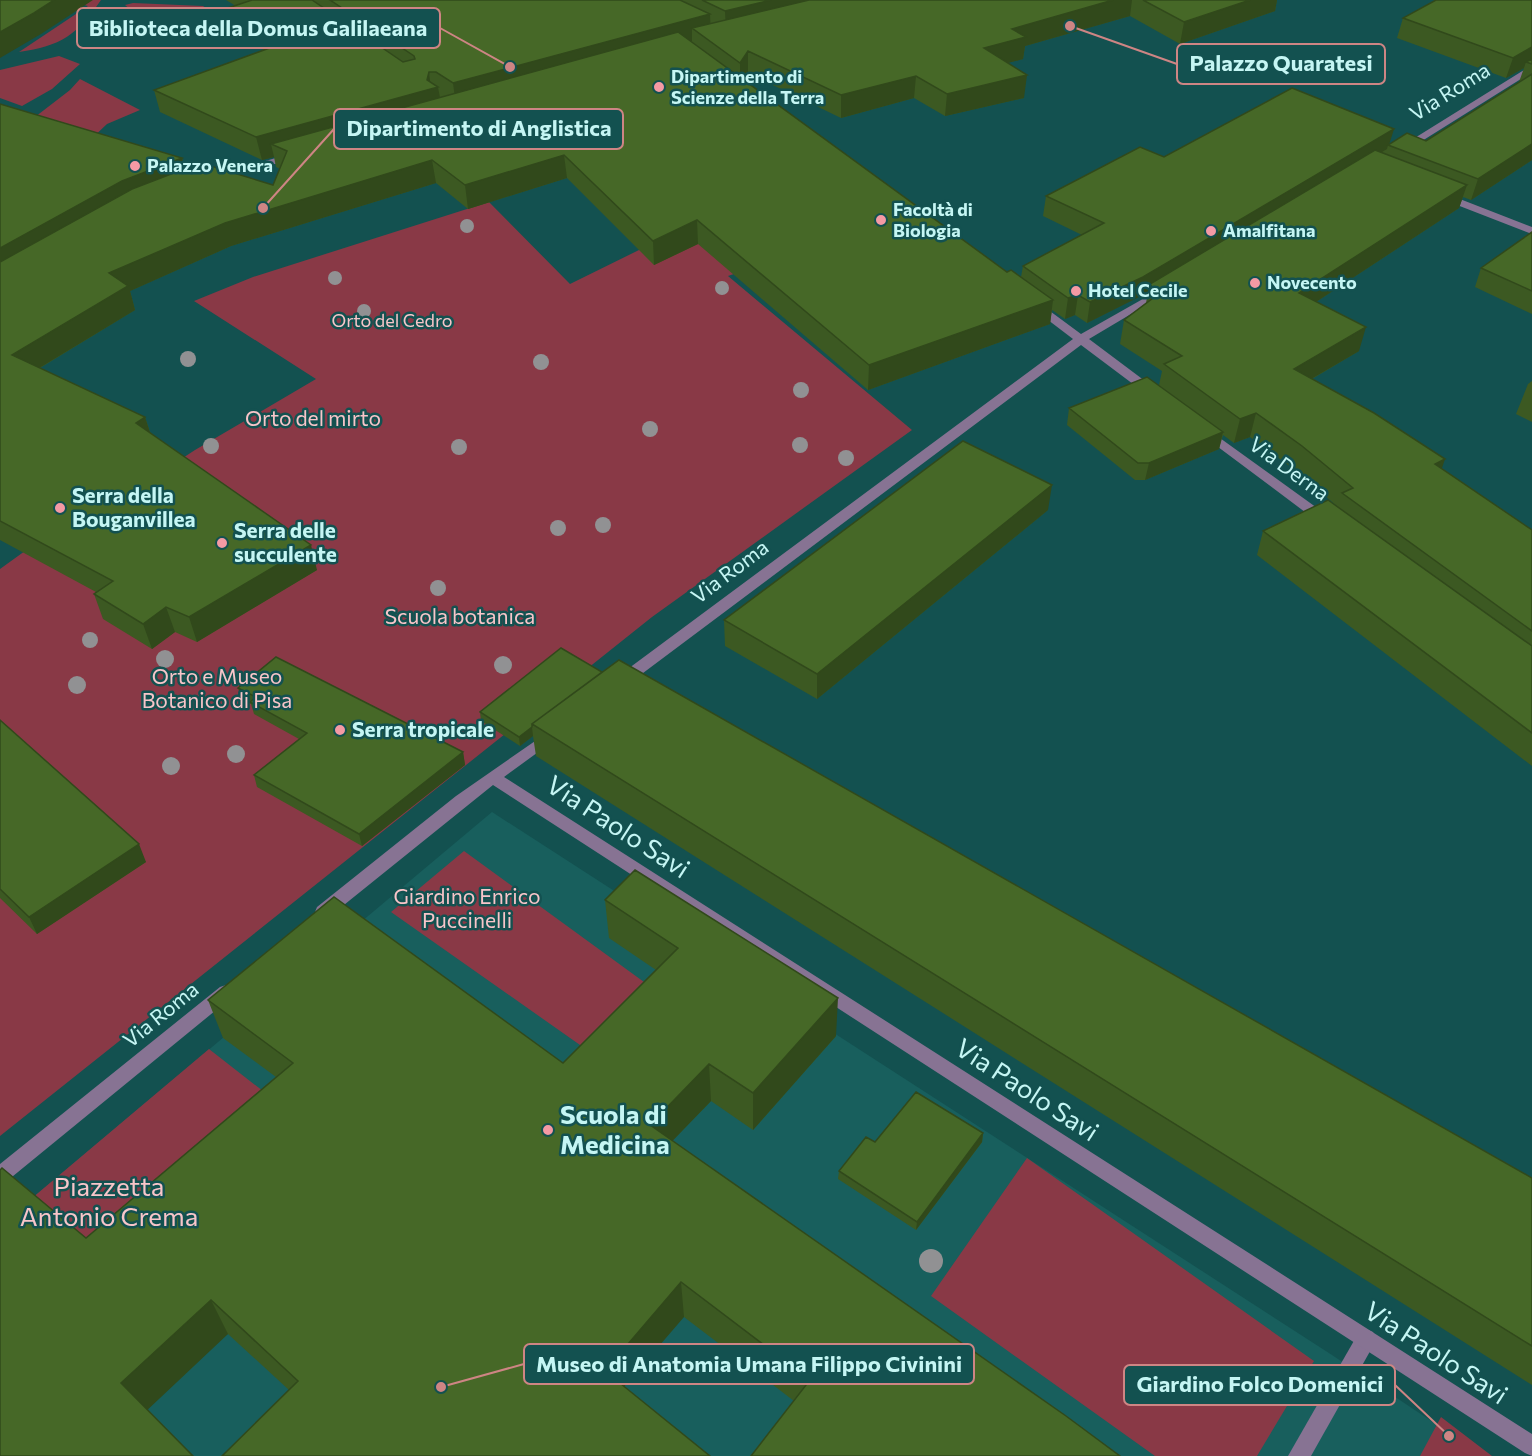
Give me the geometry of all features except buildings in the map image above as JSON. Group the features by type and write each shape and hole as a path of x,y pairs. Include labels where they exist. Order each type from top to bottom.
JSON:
{"street":[{"name":"Via Roma","path":"1388,157 1532,68"},
{"path":"204,181 307,152"},
{"path":"1427,189 1532,231"},
{"name":"Via Roma","path":"607,693 1081,339 1174,284"},
{"path":"1024,297 1163,400"},
{"name":"Via Derna","path":"1191,421 1333,526"},
{"path":"314,920 462,800 560,728"},
{"name":"Via Paolo Savi","path":"494,778 1532,1446"},
{"name":"Via Roma","path":"0,1175 240,980"},
{"path":"1299,1456 1366,1339"}],"shaded area":[{"name":"Scuola di Medicina","path":"492,812 1332,1355 1484,1456 0,1456 25,1204"}],"green space":[{"path":"64,0 101,0 84,22 67,37 46,46 19,52 88,6"},
{"path":"133,3 203,6 217,15 154,32 141,30 128,18 138,16 125,5"},
{"path":"59,56 80,64 52,89 22,106 0,98 0,70"},
{"path":"80,79 140,110 107,124 88,142 0,144 70,90"},
{"name":"Orto e Museo Botanico di Pisa","path":"489,202 570,284 639,250 723,226 811,248 728,276 912,430 652,617 0,1136 0,569 43,538 117,501 195,450 316,379 194,301 253,277"},
{"name":"Giardino Enrico Puccinelli","path":"464,851 655,990 590,1052 391,912"},
{"name":"Piazzetta Antonio Crema","path":"209,1049 291,1113 106,1273 25,1204"},
{"path":"1027,1158 1314,1361 1257,1456 1155,1456 931,1296"},
{"path":"1441,1417 1492,1456 1420,1456"}],"place":[{"name":"Palazzo Quaratesi","path":"1070,26"},
{"name":"Biblioteca della Domus Galilaeana","path":"510,67"},
{"name":"Dipartimento di Scienze della Terra","path":"659,87"},
{"name":"Palazzo Venera","path":"135,166"},
{"name":"Dipartimento di Anglistica","path":"263,208"},
{"name":"Facoltà di Biologia","path":"881,220"},
{"name":"Amalfitana","path":"1211,231"},
{"name":"Novecento","path":"1255,283"},
{"name":"Hotel Cecile","path":"1076,291"},
{"name":"Serra della Bouganvillea","path":"60,508"},
{"name":"Serra delle succulente","path":"222,543"},
{"name":"Serra tropicale","path":"340,730"},
{"name":"Scuola di Medicina","path":"548,1130"},
{"name":"Museo di Anatomia Umana Filippo Civinini","path":"441,1387"},
{"name":"Giardino Folco Domenici","path":"1449,1436"}],"park label":[{"name":"Orto del Cedro","path":"392,321"},
{"name":"Orto del mirto","path":"313,419"},
{"name":"Scuola botanica","path":"460,617"}]}
